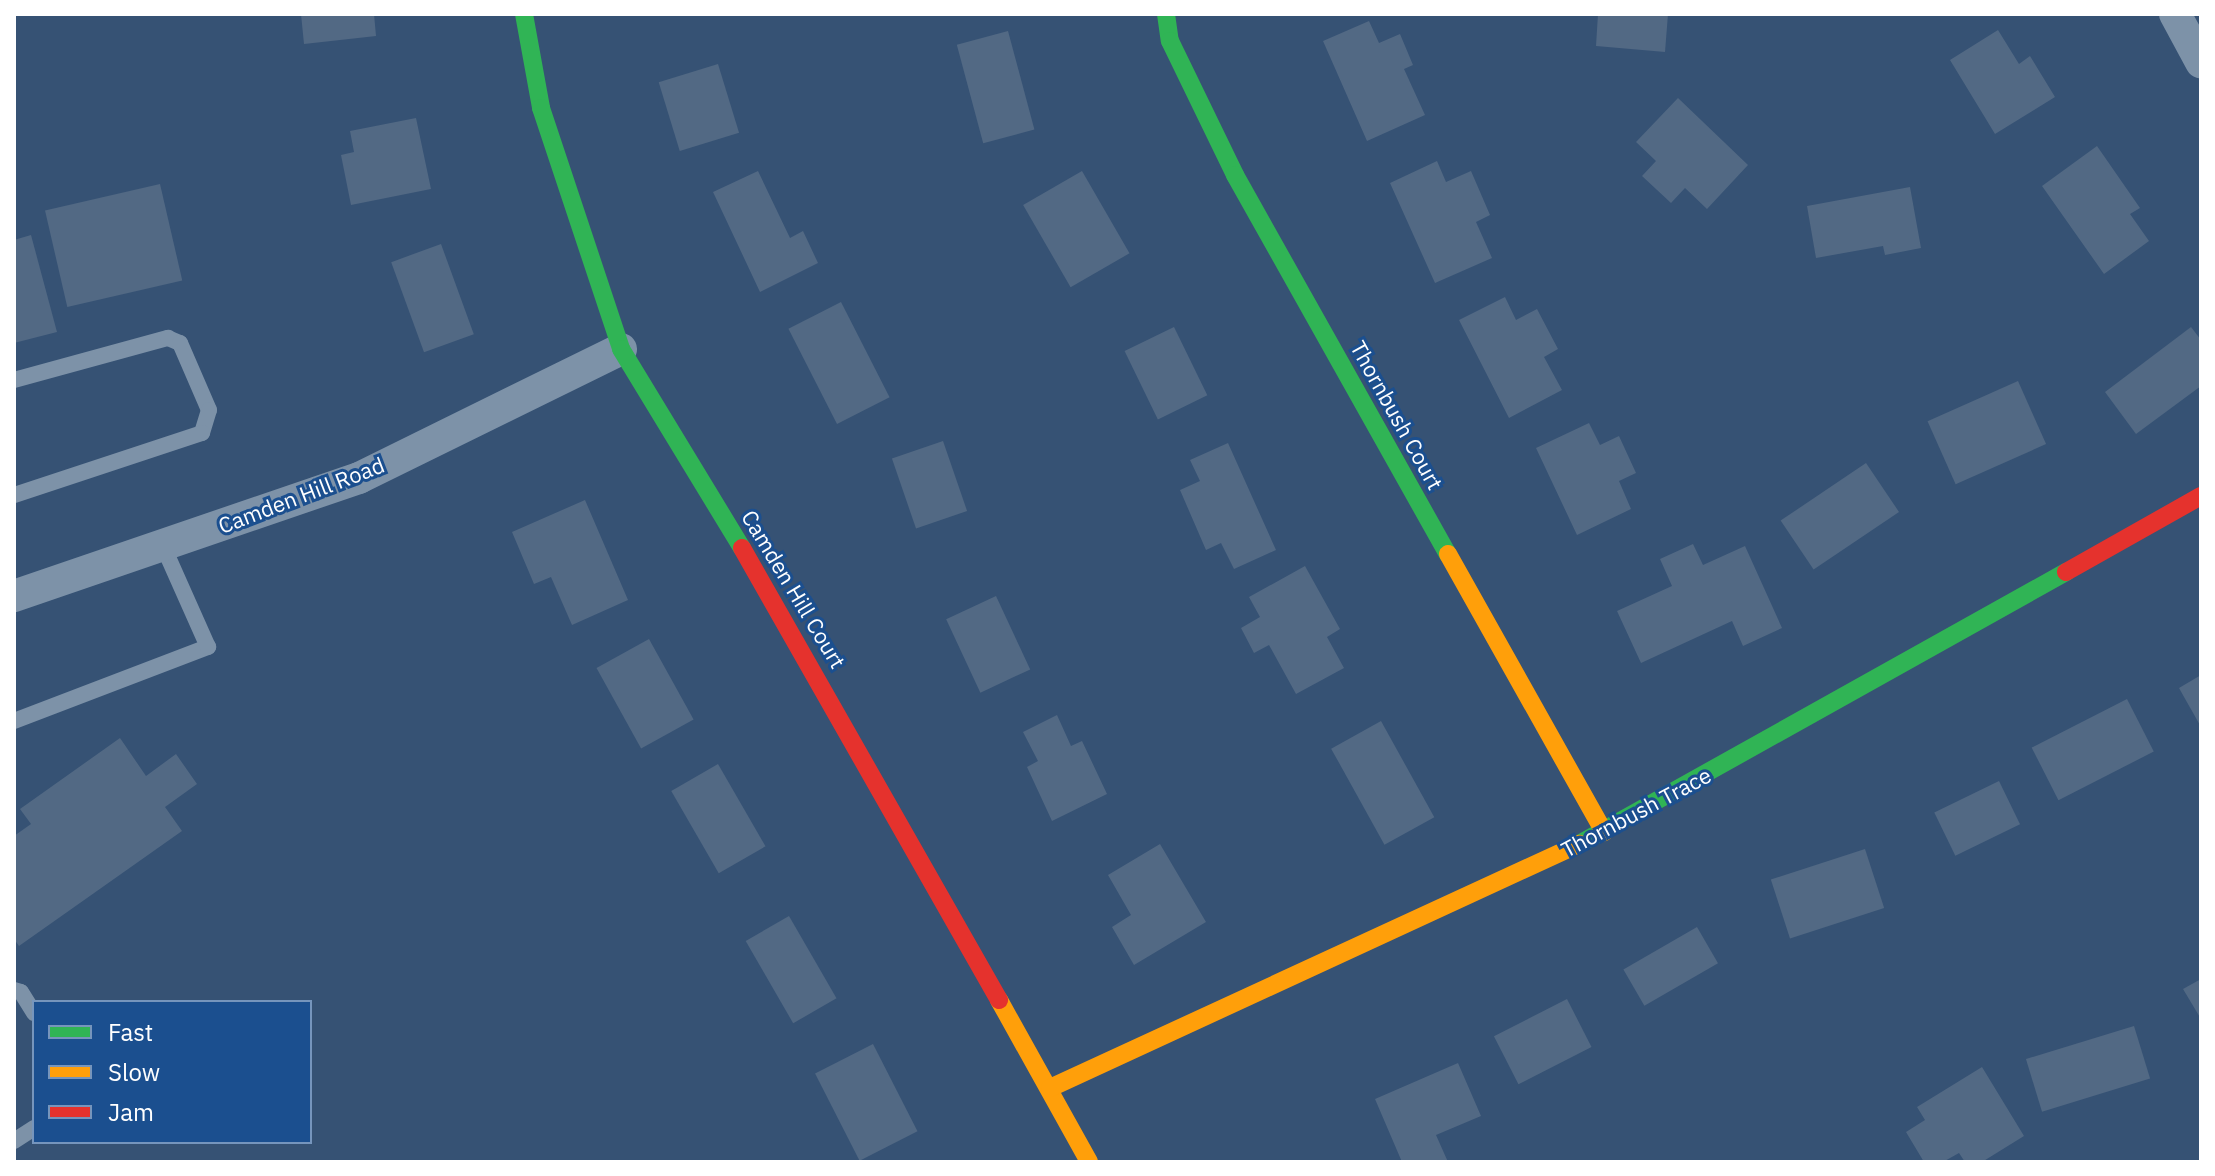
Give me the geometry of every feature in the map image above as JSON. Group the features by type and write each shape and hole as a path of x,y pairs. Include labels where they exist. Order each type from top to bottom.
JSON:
{"street":[{"name":"Camden Hill Court","path":"524,14 541,108 621,349 799,641 1089,1162"},
{"name":"Thornbush Court","path":"1166,14 1170,41 1235,175 1604,832"},
{"path":"2175,14 2201,62"},
{"name":"Camden Hill Road","path":"14,596 359,478 621,349"},
{"name":"Thornbush Trace","path":"1050,1088 1604,832 2201,496"}],"lane":[{"path":"14,380 168,338 180,343 209,410 202,433 14,495"},
{"path":"14,721 208,647 163,546"},
{"path":"14,990 21,992 32,1010"},
{"path":"14,1141 32,1129"}],"building":[{"path":"301,14 374,14 376,36 304,44"},
{"path":"1598,14 1668,14 1665,52 1596,46"},
{"path":"1369,21 1379,43 1400,34 1413,65 1404,69 1425,115 1367,141 1323,41"},
{"path":"1998,30 2019,64 2030,56 2055,97 1995,134 1950,60"},
{"path":"1008,31 1034,130 983,143 957,45"},
{"path":"718,64 739,133 680,151 659,82"},
{"path":"1678,98 1748,165 1707,209 1685,188 1671,203 1642,176 1656,161 1636,142"},
{"path":"416,118 431,189 351,205 341,155 354,152 350,131"},
{"path":"2097,146 2140,208 2130,214 2149,241 2104,274 2042,186"},
{"path":"1437,161 1446,182 1471,171 1490,215 1476,222 1492,258 1435,283 1390,183"},
{"path":"758,171 790,238 803,231 818,263 760,292 713,192"},
{"path":"1082,171 1130,253 1071,287 1023,205"},
{"path":"160,184 182,280 67,307 45,211"},
{"path":"1910,187 1921,248 1885,255 1883,246 1816,258 1807,206"},
{"path":"31,235 57,332 14,343 14,240"},
{"path":"441,244 474,334 424,352 391,262"},
{"path":"1505,297 1516,320 1537,309 1558,349 1544,357 1562,390 1509,418 1459,320"},
{"path":"841,302 890,397 837,424 788,329"},
{"path":"1174,327 1207,395 1158,419 1125,351"},
{"path":"2191,327 2201,340 2201,386 2136,434 2105,392"},
{"path":"2018,381 2046,444 1956,484 1928,421"},
{"path":"1589,423 1600,445 1619,436 1636,473 1619,481 1631,509 1577,535 1536,448"},
{"path":"943,441 967,511 916,529 892,459"},
{"path":"1228,443 1276,550 1234,569 1221,543 1206,550 1180,490 1200,481 1190,460"},
{"path":"1866,463 1899,512 1814,570 1781,521"},
{"path":"585,500 628,600 572,625 551,577 534,584 512,532"},
{"path":"1693,544 1703,565 1745,546 1782,628 1743,646 1732,621 1641,663 1617,611 1672,586 1660,559"},
{"path":"1305,566 1340,629 1327,637 1344,668 1296,694 1269,645 1254,653 1241,628 1260,617 1249,597"},
{"path":"996,596 1030,669 980,693 946,619"},
{"path":"649,639 694,719 641,749 597,668"},
{"path":"2201,675 2201,727 2179,688"},
{"path":"2127,699 2154,752 2058,800 2032,748"},
{"path":"1057,715 1071,746 1082,741 1107,794 1052,821 1027,767 1038,761 1023,732"},
{"path":"1381,721 1434,817 1384,845 1331,749"},
{"path":"120,738 146,776 176,754 197,784 165,807 182,831 19,946 14,939 14,836 31,824 20,809"},
{"path":"718,764 766,846 719,873 671,791"},
{"path":"1999,781 2020,824 1955,856 1934,813"},
{"path":"1160,844 1206,922 1134,965 1112,927 1131,915 1108,875"},
{"path":"1865,849 1884,908 1790,939 1771,880"},
{"path":"789,916 837,998 793,1023 746,941"},
{"path":"1697,927 1718,963 1644,1006 1623,969"},
{"path":"2201,979 2201,1019 2183,989"},
{"path":"1567,999 1592,1047 1518,1084 1494,1036"},
{"path":"2134,1026 2150,1079 2042,1112 2026,1059"},
{"path":"873,1044 917,1131 860,1161 815,1074"},
{"path":"1458,1063 1481,1116 1436,1135 1448,1162 1402,1162 1375,1099"},
{"path":"1982,1067 2024,1136 1982,1162 1965,1162 1959,1153 1943,1162 1924,1162 1906,1132 1925,1120 1917,1107"}],"traffic: fast":[{"path":"524,14 541,108 621,349 742,548"},
{"path":"1166,14 1170,41 1235,175 1448,554"},
{"path":"1579,844 2066,572"}],"traffic: slow":[{"path":"1448,554 1604,832"},
{"path":"1050,1088 1579,844"},
{"path":"999,1000 1089,1162"}],"traffic: jam":[{"path":"2066,572 2201,496"},
{"path":"742,548 999,1000"}]}
